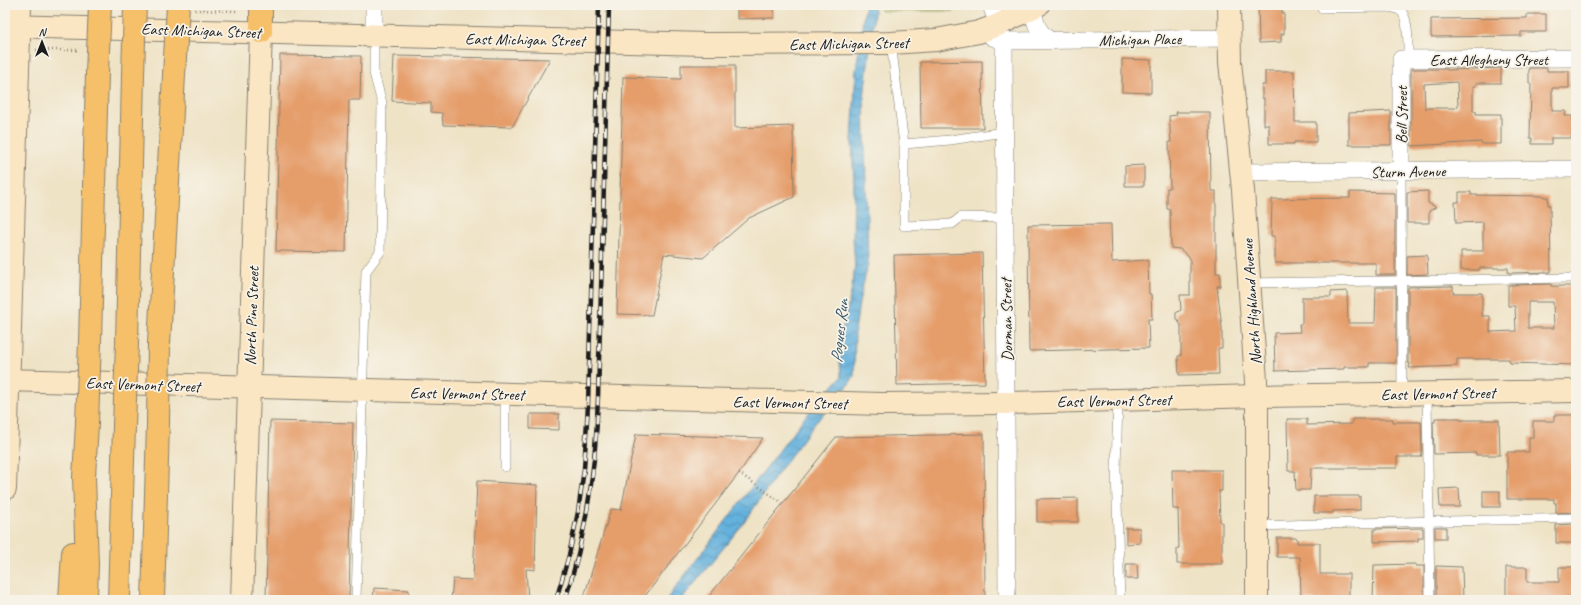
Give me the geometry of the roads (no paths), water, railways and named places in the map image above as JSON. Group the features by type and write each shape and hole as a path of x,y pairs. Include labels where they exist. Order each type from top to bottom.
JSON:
{"highway":[{"path":"70,600 73,558 84,477 87,423 100,5"},
{"path":"119,600 135,5"},
{"path":"153,600 159,343 178,5"},
{"path":"261,5 261,32"},
{"path":"84,477 87,564 86,600"}],"street":[{"path":"374,5 374,36"},
{"name":"North Highland Avenue","path":"1229,5 1230,62 1241,172 1257,396 1258,600"},
{"name":"East Michigan Street","path":"15,19 261,32 374,36 706,44 852,44 936,40 993,26 1036,6"},
{"path":"1036,6 1034,20 1043,36 1050,40"},
{"path":"5,489 6,380 15,19"},
{"name":"Michigan Place","path":"993,26 1050,40 1230,38"},
{"name":"Dorman Street","path":"993,26 1004,132 1007,403 1007,600"},
{"name":"North Pine Street","path":"242,600 261,32"},
{"name":"East Allegheny Street","path":"1405,59 1576,58"},
{"name":"Bell Street","path":"1401,171 1405,59"},
{"name":"Sturm Avenue","path":"1241,172 1576,169"},
{"name":"East Vermont Street","path":"6,380 811,403 1007,403 1257,396 1576,391"}],"lane":[{"path":"1322,8 1388,7 1398,9 1403,13 1406,22 1405,59"},
{"path":"356,600 361,391 366,271 380,252 382,103 374,74 374,36"},
{"path":"890,43 904,144 904,226 952,224 961,217 1005,218"},
{"path":"904,144 950,140 1004,132"},
{"path":"1401,171 1402,394"},
{"path":"1249,283 1576,278"},
{"path":"505,394 505,467"},
{"path":"1427,394 1430,600"},
{"path":"1118,400 1116,468 1120,600"},
{"path":"1257,526 1576,518"}],"water":[{"path":"865,5 875,5 864,98 868,264 859,303 855,331 854,376 848,386 816,422 783,466 743,524 681,600 666,600 804,418 841,377 839,344 851,293 855,266 853,239 854,183 852,140 856,70"}],"railway":[{"path":"556,600 569,555 578,512 584,469 588,405 599,5"},
{"path":"565,600 573,575 585,525 597,423 609,5"}],"water label":[{"name":"Pogues Run","path":"839,331"}]}
